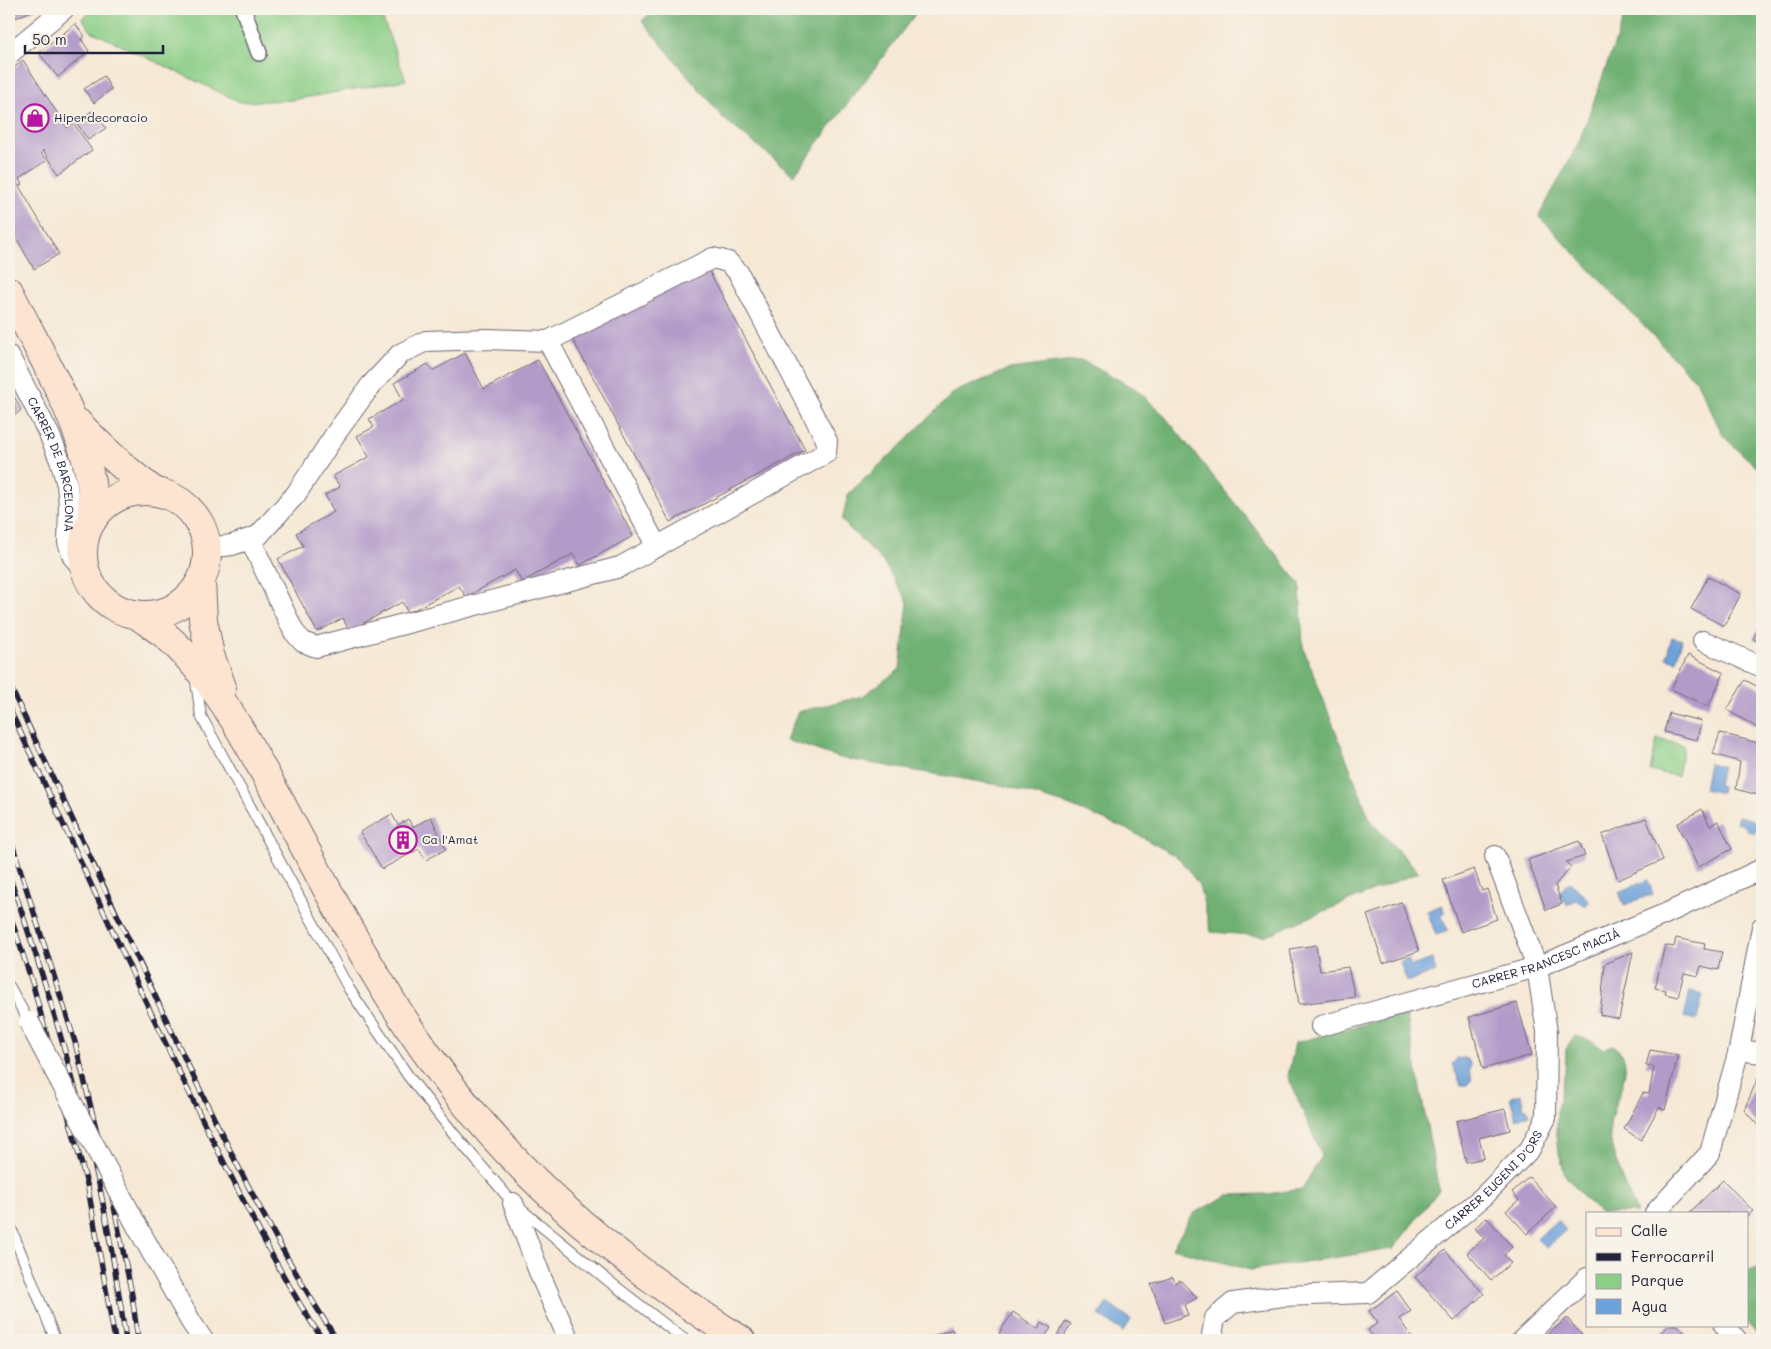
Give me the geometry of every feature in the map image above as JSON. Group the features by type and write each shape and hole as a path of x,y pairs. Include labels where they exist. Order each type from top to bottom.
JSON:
{"main road":[{"path":"9,291 71,416 90,476 92,521"},
{"path":"71,416 130,474 154,491"},
{"path":"230,711 210,655 203,620 201,581 207,560 208,548 200,522 187,506 168,495 154,491 134,492 118,497 103,508 92,521 87,532 83,549 84,561 94,588 113,606 136,614 163,634 194,664 230,711 375,974 431,1059 475,1116 527,1172 576,1218 652,1279 698,1313 741,1340"},
{"path":"136,614 155,614 173,608 190,596 201,581"}],"street":[{"path":"9,54 64,9"},
{"path":"243,9 259,53"},
{"path":"208,548 232,545 258,536 296,494 371,384 400,354 426,341 548,342 713,258 728,262 738,272 827,441 826,453 620,567 316,647 303,642 294,632 250,539"},
{"path":"548,342 657,547"},
{"name":"CARRER DE BARCELONA","path":"9,356 50,436 60,463 67,485 69,504 68,542 74,556 87,573"},
{"path":"1703,642 1762,667"},
{"name":"CARRER EUGENI D'ORS","path":"1216,1340 1212,1335 1215,1318 1233,1303 1283,1296 1368,1293 1484,1196 1530,1149 1546,1118 1546,1032 1537,967 1495,856"},
{"name":"CARRER FRANCESC MACIÁ","path":"1321,1026 1537,967 1665,914 1762,869"},
{"path":"1656,1212 1710,1153 1739,1050 1762,927"},
{"path":"28,1022 138,1228 203,1340"},
{"path":"1739,1050 1762,1053"},
{"path":"512,1203 541,1277 569,1340"},
{"path":"1522,1340 1586,1279"},
{"path":"1725,1326 1736,1340"}],"lane":[{"path":"194,664 201,716 316,930 350,989 409,1077 512,1203 685,1340"},
{"path":"9,986 28,1022"},
{"path":"9,1223 53,1334 52,1340"}],"green space":[{"path":"94,9 379,9 406,80 292,100 240,102 91,31 82,18"},
{"path":"655,9 919,9 794,175 725,120 642,21"},
{"path":"1627,9 1762,9 1762,472 1724,437 1697,382 1539,216 1579,142"},
{"path":"1081,360 1136,389 1162,413 1300,584 1303,647 1371,822 1419,872 1264,936 1211,932 1199,885 1179,858 1131,831 1068,805 1005,786 840,758 786,740 798,712 863,696 900,669 908,602 883,562 842,521 848,494 895,451 954,392 1010,369"},
{"path":"1657,739 1684,745 1678,776 1650,771"},
{"path":"1406,1013 1439,1190 1393,1249 1250,1270 1172,1248 1194,1213 1229,1195 1268,1194 1302,1189 1322,1156 1288,1076 1295,1043"},
{"path":"1575,1036 1592,1041 1603,1049 1613,1046 1621,1053 1625,1062 1624,1079 1612,1117 1610,1134 1619,1169 1637,1212 1599,1212 1565,1175 1557,1145 1557,1110 1565,1071 1566,1049"},
{"path":"1762,1266 1762,1339 1748,1324 1748,1272"}],"water":[{"path":"1672,637 1682,640 1676,661 1666,658"},
{"path":"1709,763 1722,766 1718,785 1722,786 1721,793 1704,789"},
{"path":"1738,816 1760,822 1759,830 1754,833 1748,831 1745,826 1736,822"},
{"path":"1648,880 1653,894 1624,905 1619,892"},
{"path":"1570,882 1590,901 1585,906 1576,900 1567,905 1558,893"},
{"path":"1442,905 1445,913 1441,914 1448,931 1436,935 1427,911"},
{"path":"1408,959 1411,966 1432,959 1436,972 1407,982 1400,962"},
{"path":"1690,991 1703,994 1697,1020 1684,1017"},
{"path":"1463,1058 1468,1060 1471,1065 1469,1070 1472,1080 1467,1085 1461,1085 1452,1064 1457,1059"},
{"path":"1521,1094 1524,1108 1527,1108 1529,1115 1516,1119 1510,1097"},
{"path":"1557,1220 1566,1230 1546,1248 1537,1239"},
{"path":"1107,1303 1131,1320 1123,1332 1099,1315"}],"building":[{"path":"9,9 36,9 13,19"},
{"path":"75,24 85,36 81,39 89,51 58,77 39,53"},
{"path":"23,60 67,128 73,123 92,150 59,174 43,150 41,153 47,160 19,179 22,184 19,186 59,254 34,269 9,225 9,72"},
{"path":"104,76 111,89 94,103 84,89"},
{"path":"94,110 106,128 88,140 76,122"},
{"path":"708,269 805,450 670,522 572,338"},
{"path":"465,353 484,389 538,360 633,536 580,565 573,554 522,582 515,570 466,597 459,586 408,613 402,602 349,631 343,618 317,632 278,559 303,546 296,533 334,512 325,495 340,487 333,476 369,457 357,436 374,427 369,419 403,400 394,383 428,364 432,371"},
{"path":"9,386 21,410 9,420"},
{"path":"1708,577 1741,594 1724,626 1691,609"},
{"path":"1762,621 1762,644 1753,639"},
{"path":"1688,655 1724,673 1708,707 1671,689"},
{"path":"1745,680 1762,689 1761,730 1727,710"},
{"path":"1669,713 1701,721 1697,740 1664,732"},
{"path":"1720,733 1762,744 1762,796 1736,789 1740,762 1713,754"},
{"path":"1702,809 1710,826 1718,821 1732,849 1698,867 1677,824"},
{"name":"Ca l'Amat","path":"392,814 398,825 408,819 413,827 431,817 446,849 426,860 419,849 382,869 360,832"},
{"path":"1646,818 1663,860 1618,880 1602,835"},
{"path":"1579,841 1585,856 1566,862 1571,867 1555,885 1562,904 1546,910 1528,860"},
{"path":"1474,869 1482,891 1487,889 1497,919 1461,932 1443,880"},
{"path":"1402,903 1419,951 1383,963 1367,915"},
{"path":"1676,938 1705,944 1704,949 1722,952 1718,970 1701,966 1698,976 1684,973 1678,997 1665,994 1666,990 1655,988 1665,945 1674,947"},
{"path":"1316,945 1320,971 1348,967 1355,997 1299,1004 1290,949"},
{"path":"1633,952 1619,1019 1600,1015 1605,964"},
{"path":"1517,1003 1532,1055 1483,1069 1469,1017"},
{"path":"1650,1050 1678,1055 1665,1110 1659,1107 1641,1140 1624,1129 1643,1093 1649,1094 1654,1067 1646,1066"},
{"path":"1758,1078 1762,1083 1762,1130 1744,1110"},
{"path":"1505,1109 1510,1130 1479,1138 1484,1158 1466,1162 1456,1121"},
{"path":"1529,1177 1556,1207 1527,1234 1506,1211 1519,1200 1512,1192"},
{"path":"1723,1180 1753,1211 1748,1215 1748,1212 1690,1212"},
{"path":"1486,1217 1512,1247 1504,1255 1511,1263 1491,1280 1467,1253 1484,1238 1475,1228"},
{"path":"1445,1250 1484,1294 1454,1321 1415,1277"},
{"path":"1173,1277 1175,1283 1180,1280 1197,1298 1184,1305 1188,1315 1165,1323 1151,1284"},
{"path":"1397,1291 1411,1311 1399,1319 1414,1340 1376,1340 1368,1330 1378,1323 1369,1311"},
{"path":"1013,1312 1038,1329 1042,1322 1051,1328 1043,1340 1009,1340 999,1333"},
{"path":"1567,1318 1586,1340 1541,1340"},
{"path":"1066,1321 1071,1324 1062,1340 1055,1340"},
{"path":"1668,1326 1679,1326 1690,1339 1653,1340"},
{"path":"952,1329 956,1340 923,1340"}],"railway":[{"path":"9,684 152,990 230,1151 292,1266 337,1340"},
{"path":"9,708 133,975 210,1135 277,1265 323,1340"},
{"path":"9,834 75,1042 109,1182 132,1295 138,1340"},
{"path":"9,875 58,1028 80,1105 107,1223 126,1340"},
{"path":"9,912 33,985 88,1188 115,1340"}],"place":[{"name":"Hiperdecoracio","path":"35,118"},
{"name":"Ca l'Amat","path":"403,840"}]}
